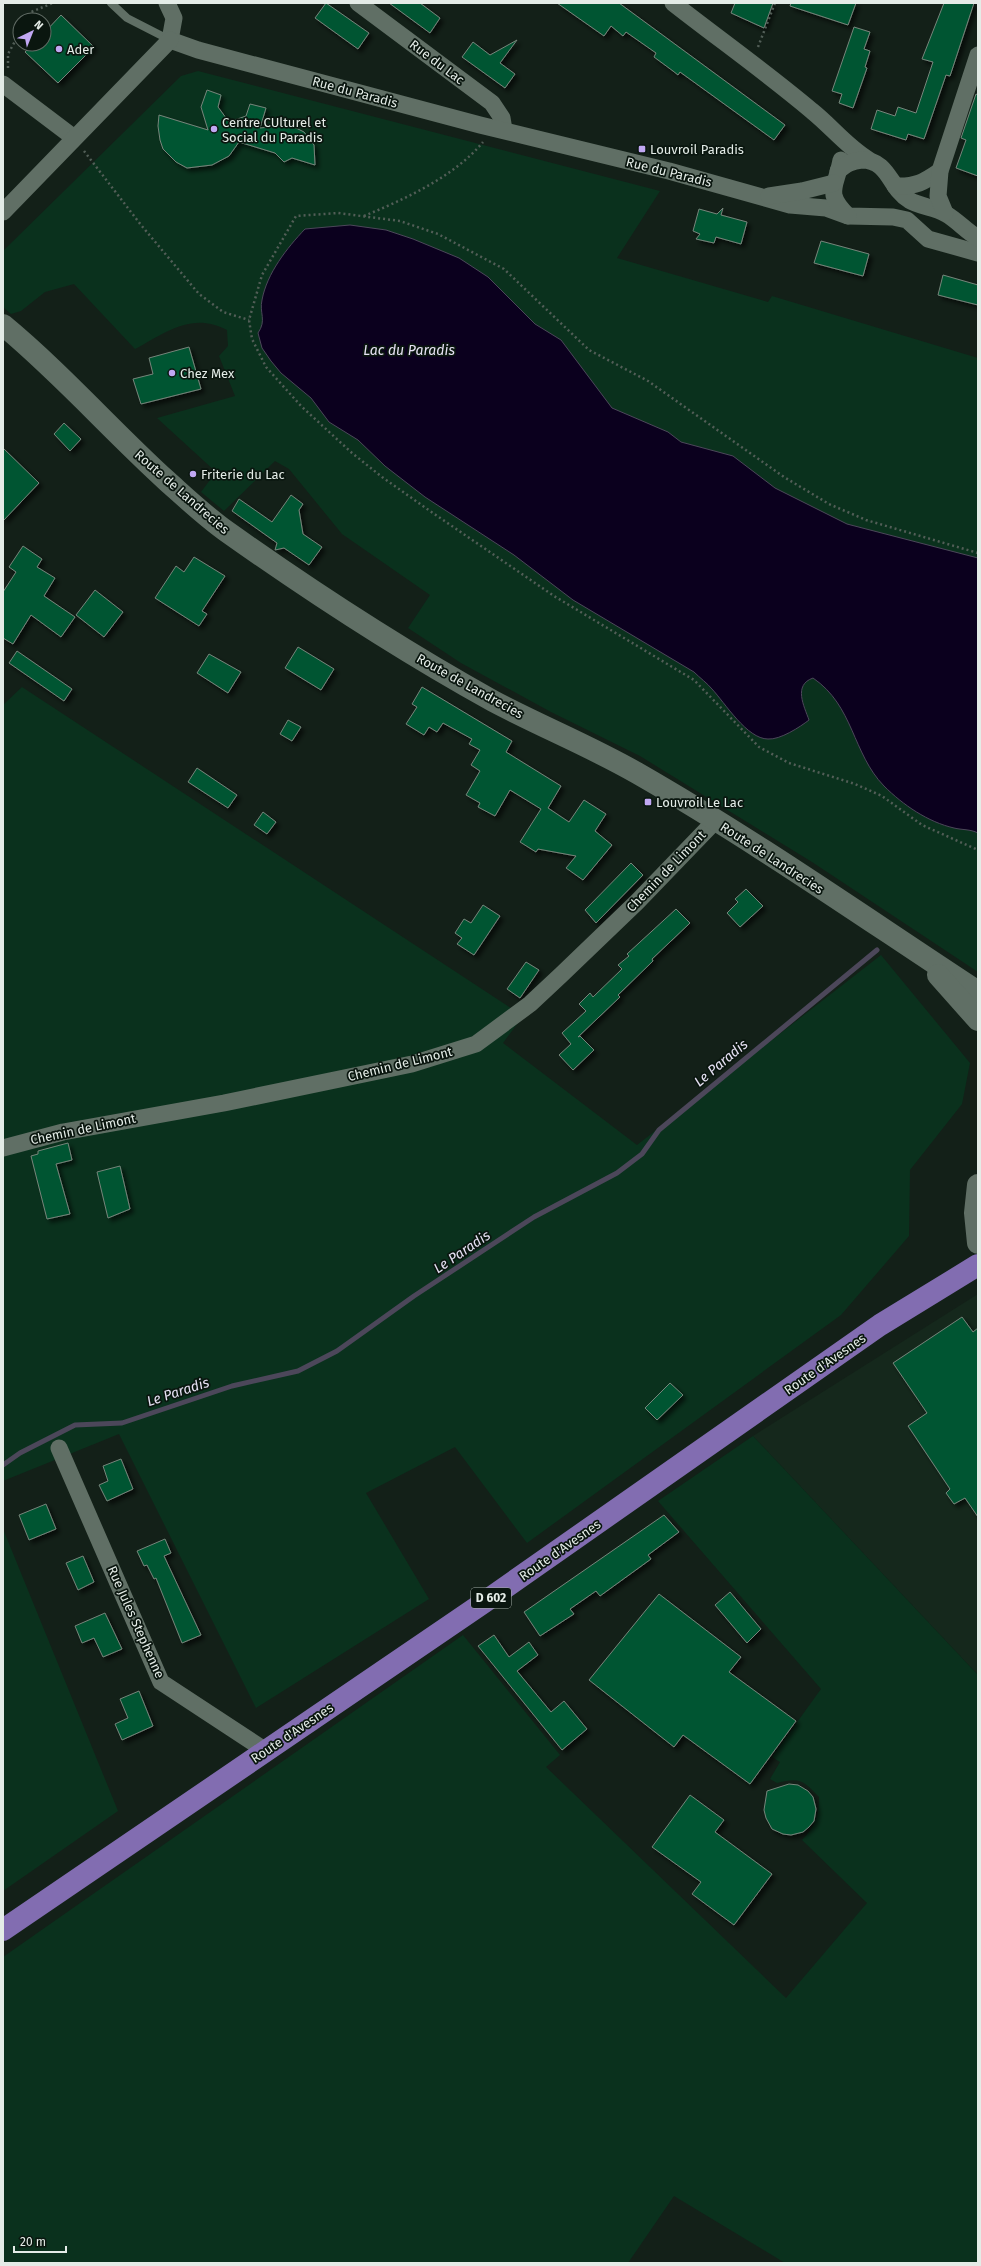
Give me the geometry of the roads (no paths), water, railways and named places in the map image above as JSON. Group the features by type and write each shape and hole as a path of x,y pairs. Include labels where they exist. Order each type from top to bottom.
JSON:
{"main road":[{"name":"Route de Landrecies","path":"3,325 75,392 125,442 198,509 224,530 350,615 424,661 493,701 637,773 715,821 978,992"},
{"path":"915,951 978,1020"},
{"path":"978,1185 975,1213 978,1243"},
{"name":"Route d'Avesnes","path":"3,1930 483,1603 880,1325 978,1265"}],"street":[{"path":"6,212 73,138 147,66 170,40 174,18 167,3"},
{"name":"Rue du Lac","path":"358,3 492,103 502,118 504,130"},
{"path":"673,3 812,111 835,131 854,152 878,164 889,175 901,194 909,200 951,218 978,238"},
{"name":"Rue du Paradis","path":"170,40 198,50 790,204 826,208 848,216 893,217 907,220 928,239 944,242 962,250 978,252"},
{"path":"944,242 954,235 951,218 938,196 940,171 978,56"},
{"path":"6,86 73,138"},
{"path":"840,138 842,152 836,177 836,205 848,216"},
{"name":"Rue du Paradis","path":"763,197 802,191 836,177 848,162 869,160"},
{"path":"895,186 907,187 925,182 940,171"},
{"name":"Chemin de Limont","path":"3,1148 78,1129 224,1103 412,1064 476,1044 530,1004 637,902 715,821"},
{"name":"Rue Jules Stephenne","path":"59,1448 161,1682 266,1751"}],"lane":[{"path":"111,3 127,18 170,40"}],"water":[{"name":"Lac du Paradis","path":"350,225 386,230 413,239 459,258 488,277 535,324 561,340 612,408 668,432 681,442 733,456 775,488 847,524 978,558 978,833 935,822 916,812 891,793 873,773 837,702 827,689 813,678 807,681 803,686 802,691 803,702 809,720 784,735 773,739 760,737 752,733 744,727 710,687 694,672 573,600 514,555 425,497 385,466 358,440 329,422 311,398 281,373 271,361 262,348 258,333 262,324 261,305 268,280 291,244 305,229"}],"waterway":[{"name":"Le Paradis","path":"3,1465 20,1453 75,1425 122,1423 232,1386 298,1371 337,1351 414,1296 534,1217 617,1173 642,1154 659,1130 877,950"}],"place":[{"name":"Ader","path":"59,49"},
{"name":"Centre CUlturel et Social du Paradis","path":"214,129"},
{"name":"Louvroil Paradis","path":"642,149"},
{"name":"Chez Mex","path":"172,373"},
{"name":"Friterie du Lac","path":"193,474"},
{"name":"Louvroil Le Lac","path":"648,802"}]}
